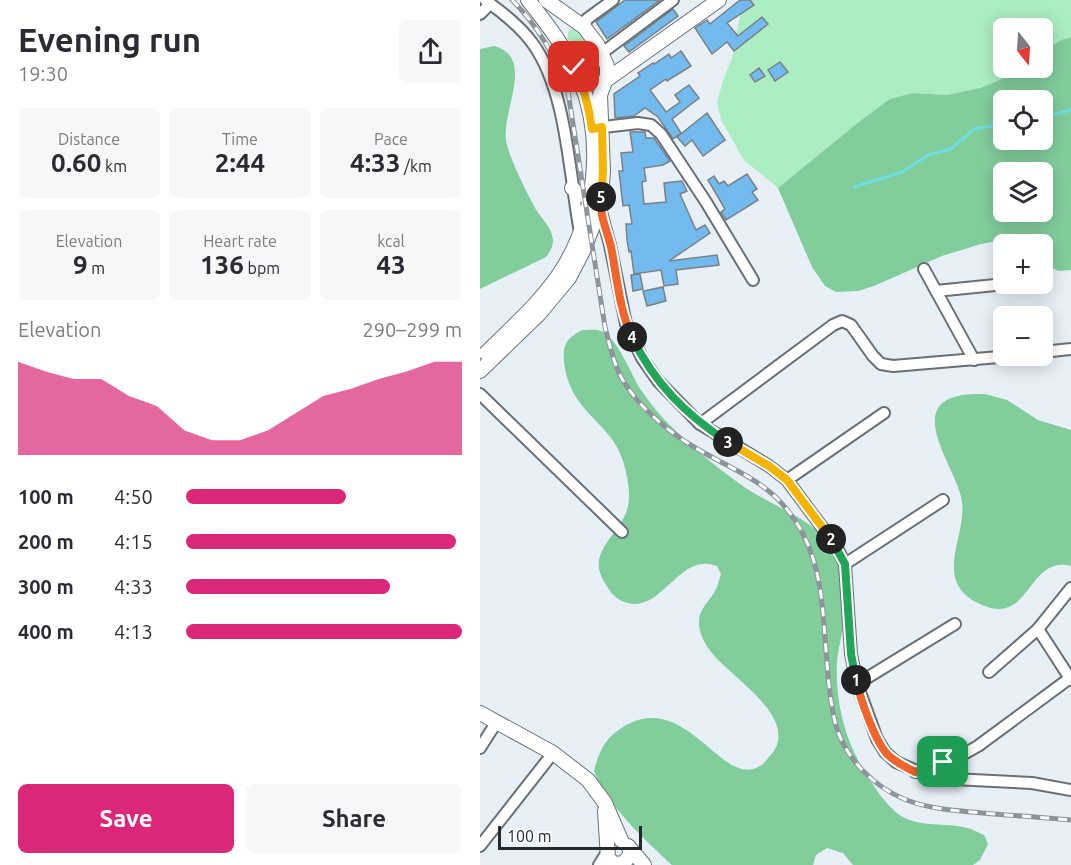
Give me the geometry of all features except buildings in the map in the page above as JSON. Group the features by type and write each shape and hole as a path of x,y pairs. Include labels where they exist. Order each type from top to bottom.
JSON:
{"main road":[{"path":"480,359 560,272 600,208 603,171 597,128 580,80 556,36 528,0"},
{"path":"480,371 539,314 569,278 585,229 591,192 600,95 607,74 604,60 580,25 546,0"},
{"path":"580,80 594,85 604,82 719,0"},
{"path":"556,36 562,25 569,22 580,25"},
{"path":"604,60 629,66"},
{"path":"573,195 591,192"},
{"path":"480,713 553,753 588,780 605,803 625,845 628,859 619,865 604,857"},
{"path":"604,857 605,803"},
{"path":"604,857 611,842 625,845 644,865"}],"street":[{"path":"580,25 613,0"},
{"path":"604,60 673,0"},
{"path":"480,14 488,2 516,25 533,44 546,67 555,89 573,195 585,229 610,245"},
{"path":"597,128 638,123 651,125 661,134 706,202 753,280"},
{"path":"600,208 626,324 642,358 658,381 700,424 769,466 787,480 836,546 845,564 851,654 857,684 877,739 885,752 896,762 933,778 1032,783 1071,790"},
{"path":"924,269 974,360"},
{"path":"936,291 993,285"},
{"path":"700,424 833,325 842,321 851,325 881,364 893,366 993,358"},
{"path":"1053,351 1071,349"},
{"path":"480,394 622,532"},
{"path":"787,480 884,413"},
{"path":"845,564 943,500"},
{"path":"989,672 1038,629 1071,588"},
{"path":"857,684 955,624"},
{"path":"915,772 962,755 978,746 1070,679 1038,629"},
{"path":"480,748 496,723"},
{"path":"480,846 553,753"}],"green space":[{"path":"747,0 1071,0 1071,37 1053,45 1053,18 993,18 993,78 1004,78 980,88 947,95 913,93 860,121 778,188 744,160 721,120 717,102 732,58 740,16"},
{"path":"571,29 577,30 602,64 599,72 594,74 589,71 568,38 568,32"},
{"path":"1071,37 1071,270 1059,271 1053,268 1053,234 993,234 993,242 942,256 858,291 836,292 825,286 812,267 778,188 890,99 913,93 947,95 980,88 1004,78 1053,78 1053,45"},
{"path":"494,46 507,52 513,62 515,75 507,119 506,133 509,152 530,198 550,230 553,243 546,257 480,289 480,49"},
{"path":"583,330 599,330 613,341 653,407 701,453 755,494 804,521 825,540 834,552 840,567 845,596 845,614 837,662 838,692 843,721 852,748 882,797 901,816 917,822 959,826 984,835 988,844 980,860 973,865 853,865 843,853 827,848 816,855 813,865 672,865 628,821 607,796 594,771 598,757 612,736 623,727 645,718 666,720 684,729 731,765 746,770 764,763 778,742 777,728 771,713 747,686 711,652 701,635 699,618 718,585 721,574 717,566 705,564 693,567 644,603 632,604 620,600 611,593 605,583 600,572 601,552 624,516 628,506 629,489 623,461 617,447 582,405 567,379 564,361 565,346 573,335"},
{"path":"985,394 1007,400 1038,420 1071,430 1071,566 1056,565 1045,571 1018,601 1008,607 994,609 976,602 963,592 956,581 954,569 962,502 935,427 936,413 943,403 961,395"}],"waterway":[{"path":"1053,114 1071,110"},
{"path":"854,187 902,172 928,155 951,149 974,129 993,126"}],"railway":[{"path":"512,0 546,43 568,92 605,327 618,369 624,382 638,401 665,427 694,447 754,480 775,497 795,520 809,548 818,578 823,609 828,678 837,729 855,762 873,780 893,794 929,807 1071,820"}],"route":[{"path":"574,67 588,103 592,129 602,127 603,171 600,208 626,324 642,358 658,381 700,424 769,466 787,480 836,546 845,564 851,654 857,684 877,739 885,752 896,762 915,772 943,762"}]}
